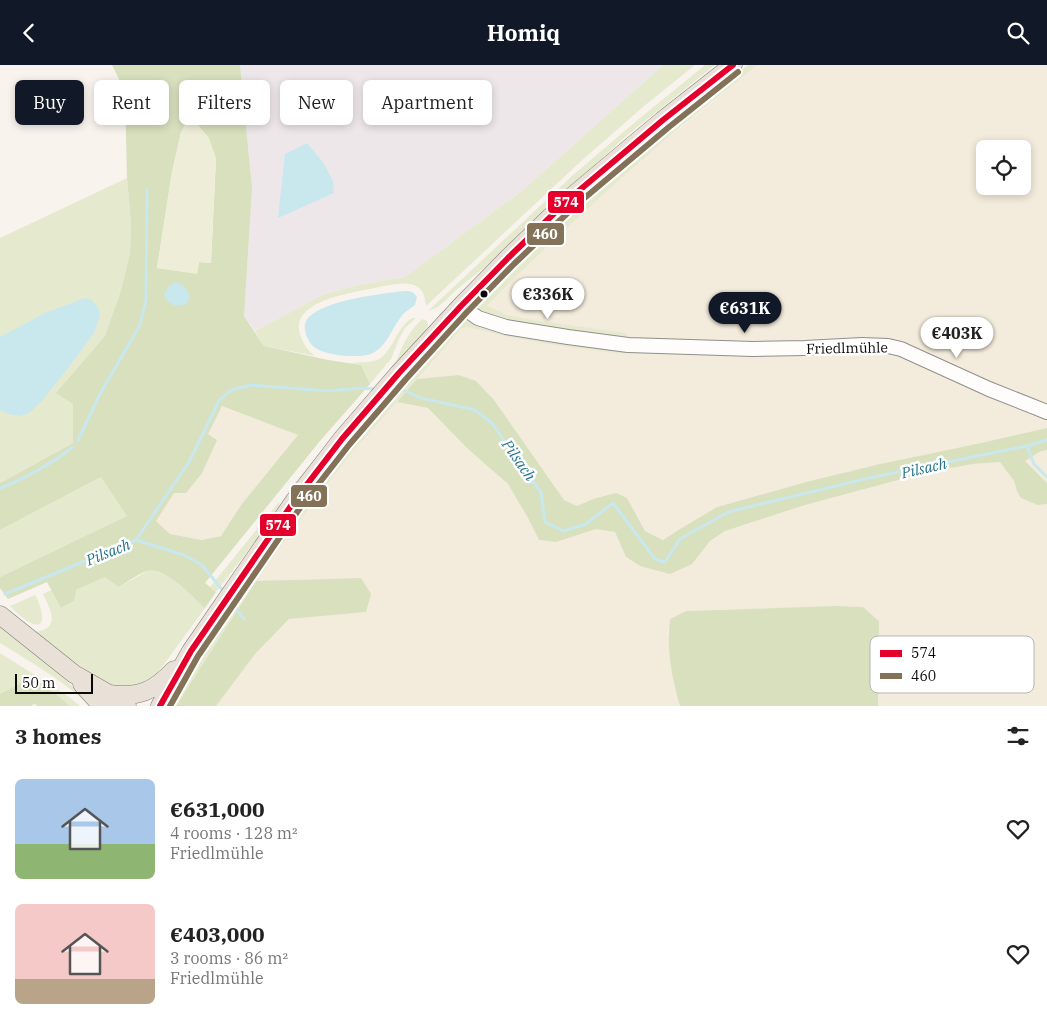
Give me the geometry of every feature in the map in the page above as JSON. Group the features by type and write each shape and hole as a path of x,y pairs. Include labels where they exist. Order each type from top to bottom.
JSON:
{"main road":[{"path":"160,706 191,651 306,484 398,373 508,258 569,199 663,120 733,65"},
{"path":"0,615 74,674 89,693 127,706"},
{"path":"106,700 149,691 165,679 191,651"}],"street":[{"name":"Friedlmühle","path":"461,306 478,318 506,327 628,345 753,349 862,345 888,346 901,349 989,389 1047,412"}],"shaded area":[{"path":"240,65 663,65 523,190 405,277 358,285 322,295 255,331 244,316 252,188 246,125 270,125 270,80 241,80"},
{"path":"758,65 1047,65 1047,428 880,464 717,507 663,540 645,531 627,498 593,499 577,506 564,500 494,400 476,381 459,375 417,379 461,329 467,327 547,344 626,333 533,320 507,315 486,307 574,220 658,146"},
{"path":"397,402 428,408 468,449 508,484 539,540 556,542 596,529 615,532 626,557 640,566 692,564 710,541 725,531 805,505 928,472 973,464 1000,462 1014,481 1017,491 1038,505 1047,504 1047,706 878,706 878,693 1034,693 1034,636 879,636 879,621 863,607 835,606 686,611 670,619 668,632 674,684 680,706 216,706 255,654 289,619 366,612 360,578 256,581 352,452"},
{"path":"222,406 298,435 241,505 221,536 202,540 170,534 156,521"},
{"path":"1047,450 1047,483 1025,461 1039,452"}],"green space":[{"path":"112,65 240,65 241,80 179,80 179,125 246,125 252,188 244,316 264,346 361,365 370,384 320,441 205,583 216,592 205,608 169,577 154,570 144,572 119,587 105,577 76,590 74,601 61,608 47,582 8,599 0,588 0,577 127,516 101,477 0,530 0,483 73,443 73,404 56,393 105,336 121,290 130,253 131,223 127,178 126,125 169,125 169,80 120,80","holes":["181,132 216,158 211,263 199,262 197,273 157,268 172,172","222,406 298,435 241,505 221,536 202,540 170,534 156,521 174,493 186,493 202,473 217,440 208,434"]},
{"path":"663,65 695,65 579,163 426,306 425,297 422,292 412,284 394,285 349,293 323,301 312,307 304,314 299,323 302,340 315,356 264,346 255,331 322,295 358,285 405,277 523,190"},
{"path":"705,65 715,65 626,136 490,263 438,307 428,311 573,175"},
{"path":"748,65 758,65 613,185 487,306 507,315 627,333 626,340 492,319 477,309 510,271 519,257 545,232 681,117"},
{"path":"185,125 198,125 209,138 216,158 211,263 199,262 197,274 157,268 172,172 181,132"},
{"path":"127,178 131,223 130,253 121,290 105,336 57,393 73,403 73,443 0,483 0,238"},
{"path":"412,318 416,318 405,328 391,359 370,384 361,365 350,363 369,362 379,359 388,350 406,323"},
{"path":"422,319 427,321 428,325 423,335 394,365 293,490 287,492 397,360 407,338"},
{"path":"458,320 470,320 625,349 625,354 547,344 467,327 461,329 352,452 256,581 176,706 171,706 184,682 270,546 366,421"},
{"path":"459,375 476,381 494,400 564,500 577,506 593,499 616,493 627,498 645,531 663,540 717,507 880,464 1047,428 1047,450 1039,452 1025,461 1047,483 1047,504 1038,505 1021,498 1014,481 1000,462 973,464 928,472 805,505 725,531 710,541 692,564 670,574 640,566 626,557 615,532 596,529 556,542 539,540 508,484 468,449 428,408 397,402 417,379"},
{"path":"101,477 128,516 0,577 0,530"},
{"path":"279,502 280,507 277,513 216,592 210,587"},
{"path":"156,569 170,576 205,608 162,667 153,678 143,685 120,689 102,681 35,632 43,630 51,623 51,612 43,594 52,590 61,607 76,590 106,576 119,587 147,571"},
{"path":"361,578 371,594 366,612 289,619 255,654 216,706 176,706 256,581"},
{"path":"35,595 42,614 41,622 38,624 27,621 10,606"},
{"path":"835,606 863,607 879,621 879,636 870,636 870,693 878,693 878,706 680,706 670,663 669,630 670,619 686,611"},
{"path":"0,627 39,657 95,706 89,706 58,680 0,643"},
{"path":"0,653 68,696 80,706 70,706 48,688 29,682 22,683 0,694"},
{"path":"23,682 40,683 70,706 38,706 34,704 31,706 0,706 0,694"}],"water":[{"path":"307,143 323,162 333,181 334,193 278,218 285,154"},
{"path":"175,282 185,287 188,291 190,297 186,304 172,304 165,298 164,295 168,287"},
{"path":"404,291 416,295 415,305 402,315 386,341 373,353 352,356 326,353 314,347 306,335 305,325 307,319 317,311 328,306 354,299"},
{"path":"85,298 92,300 99,309 100,316 94,333 65,372 41,402 29,413 20,416 8,414 0,410 0,337 45,313"}],"waterway":[{"path":"78,440 100,394 140,325 146,300 147,190"},
{"name":"Pilsach","path":"5,594 136,540 189,462 219,401 231,390 251,385 327,391 360,388 376,389"},
{"name":"Pilsach","path":"393,389 401,389 421,398 475,410 493,424 541,492 545,522 564,531 586,524 613,503 655,559 665,562 680,539 728,512 869,478 1027,446 1047,440"},
{"path":"1027,446 1034,464 1047,477"},
{"path":"0,488 38,470 73,447"},
{"path":"136,540 184,555 202,565 224,592"},
{"path":"231,602 244,619"}],"transit line":[{"name":"574","path":"160,706 191,651 295,500 342,439 399,373 461,306 569,199 663,120 733,65"},
{"name":"460","path":"170,706 198,656 302,505 349,445 406,379 467,312 575,206 738,72"}]}
